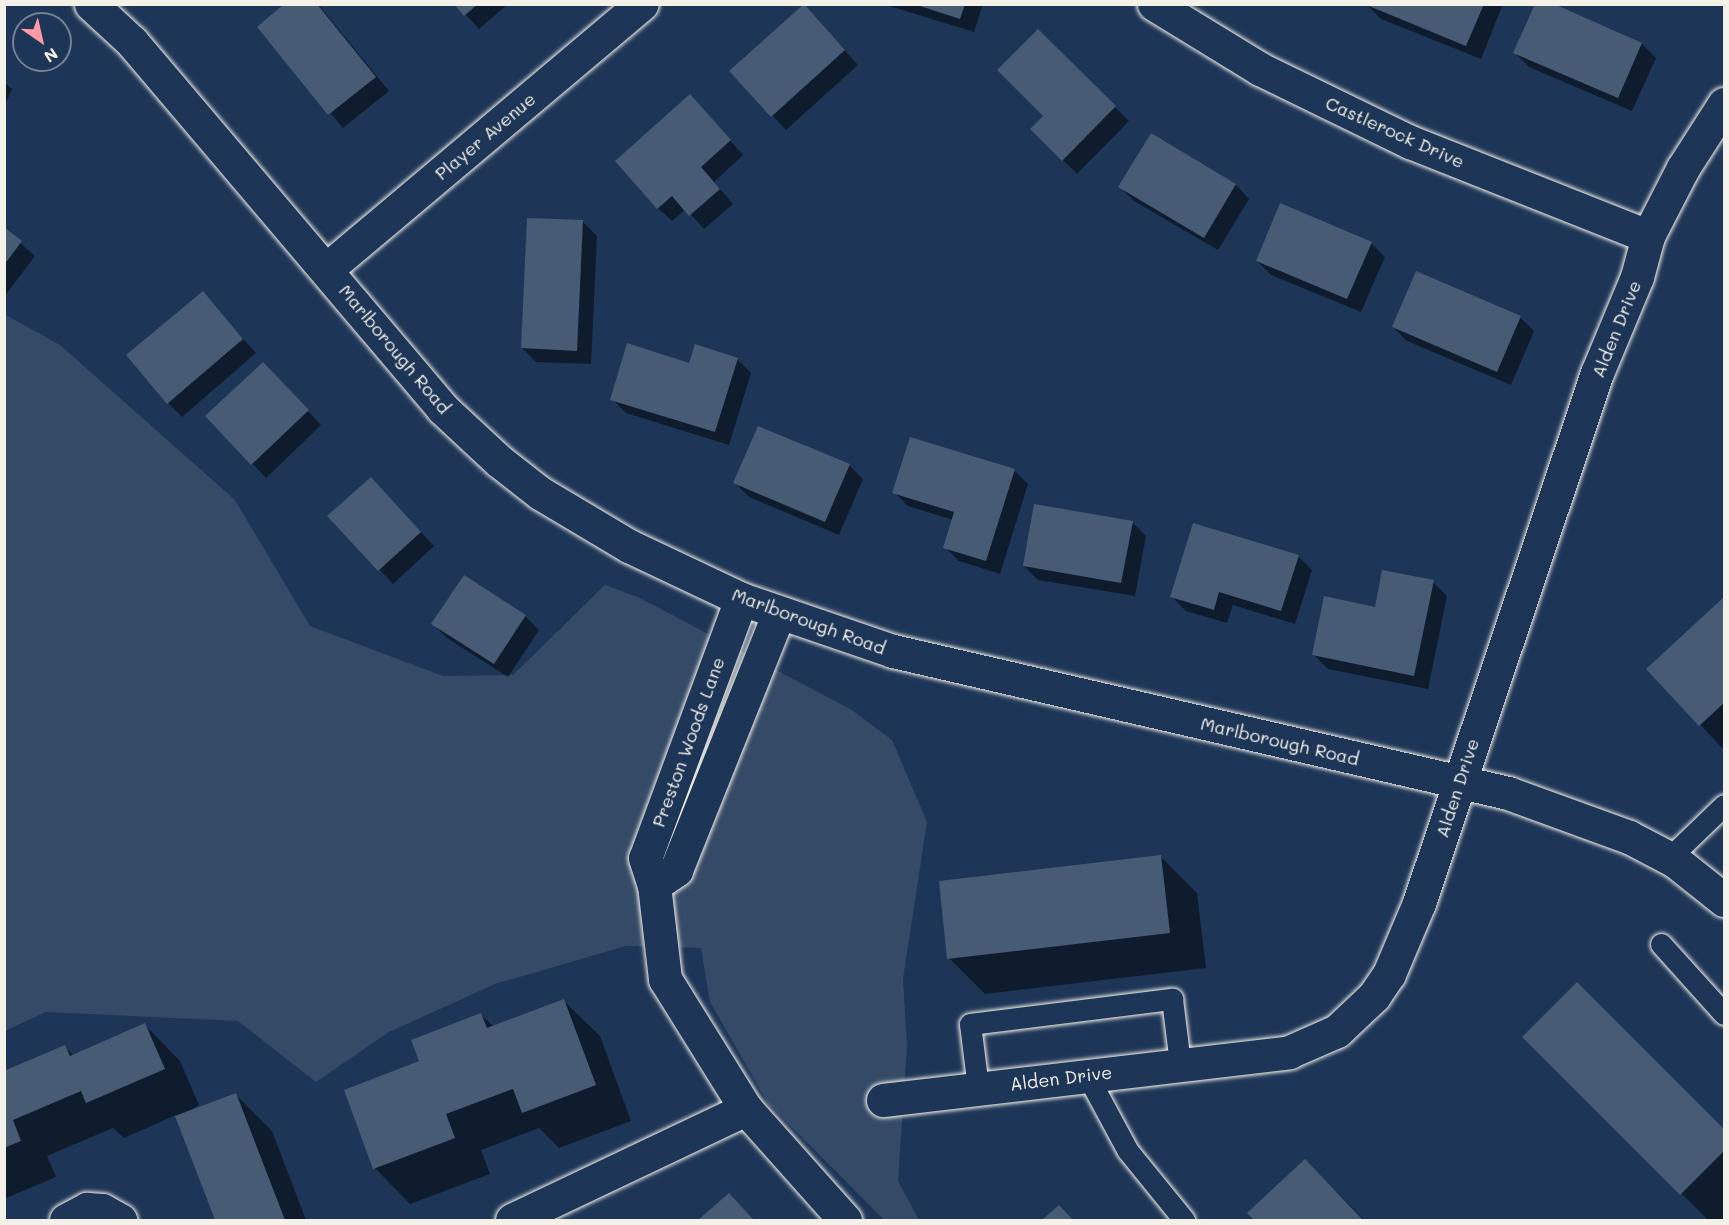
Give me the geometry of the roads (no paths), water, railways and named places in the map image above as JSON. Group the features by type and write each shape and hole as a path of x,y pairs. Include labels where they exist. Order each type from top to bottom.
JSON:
{"street":[{"name":"Marlborough Road","path":"91,4 132,42 328,268 442,408 499,461 540,493 629,546 741,599 893,651 1508,793 1618,833 1670,858 1725,900"},
{"name":"Player Avenue","path":"328,268 642,4"},
{"name":"Castlerock Drive","path":"1154,4 1260,69 1410,142 1648,236"},
{"name":"Alden Drive","path":"884,1100 1180,1063 1289,1052 1322,1040 1357,1015 1389,974 1419,903 1458,782 1648,236 1683,168 1725,104"},
{"name":"Preston Woods Lane","path":"741,599 645,858 654,885 665,979 746,1109 845,1221"},
{"name":"Preston Woods Lane","path":"654,885 676,870 778,613"},
{"path":"512,1221 746,1109"},
{"path":"66,1221 87,1209 102,1210 120,1221"}],"lane":[{"path":"1670,858 1725,805"},
{"path":"1661,944 1725,1014"},
{"path":"978,1088 970,1024 994,1021 1172,999 1180,1063"},
{"path":"1087,1075 1128,1151 1184,1221"}]}
